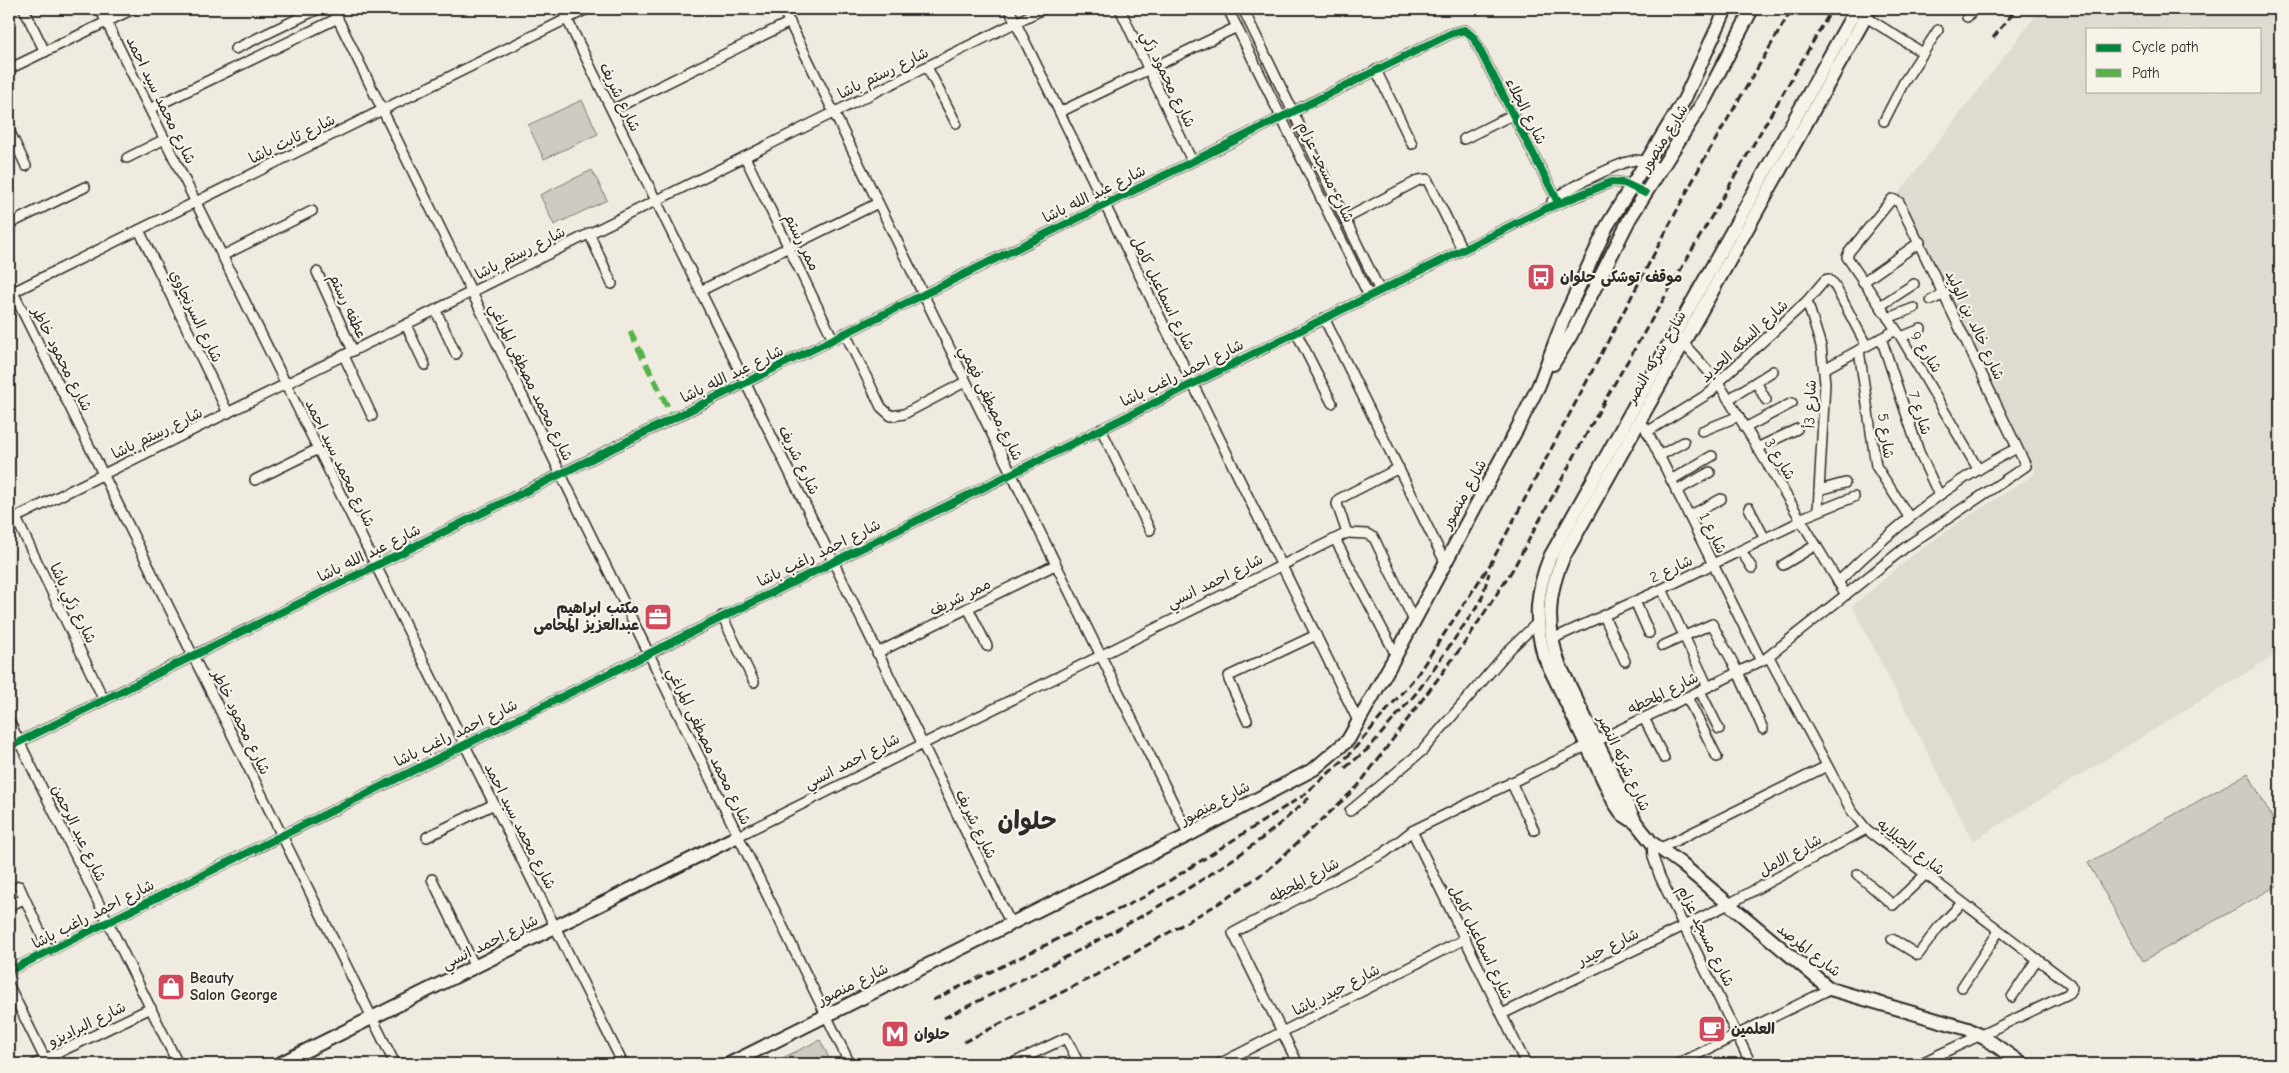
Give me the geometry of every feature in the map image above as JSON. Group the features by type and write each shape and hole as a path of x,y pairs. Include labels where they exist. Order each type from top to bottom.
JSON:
{"street":[{"path":"24,9 45,52"},
{"name":"شارع محمد سيد احمد","path":"100,9 623,1064"},
{"path":"9,69 134,9"},
{"path":"235,48 318,9"},
{"name":"شارع محمد مصطفى المراغي","path":"333,9 850,1064"},
{"name":"شارع شريف","path":"562,9 1010,924"},
{"name":"شارع ثابت باشا","path":"11,294 587,9"},
{"name":"شارع مصطفى فهمي","path":"783,9 1189,835"},
{"name":"شارع اسماعيل كامل","path":"1009,9 1359,723"},
{"name":"شارع رستم باشا","path":"12,519 1043,9"},
{"name":"شارع محمود زكي","path":"1120,9 1192,160"},
{"name":"شارع مسجد عزام","path":"1228,9 1369,296"},
{"name":"شارع مسجد عزام","path":"1243,9 1380,291"},
{"name":"شارع منصور","path":"1539,385 1583,278 1607,226 1684,100 1726,9"},
{"name":"شارع منصور","path":"729,1064 1189,835 1314,769 1338,750 1359,723 1539,385 1571,334 1626,224 1662,170 1705,99 1752,9"},
{"path":"1967,17 1974,9"},
{"path":"1864,11 1923,53"},
{"name":"شارع شركه النصر","path":"1636,823 1617,808 1559,664 1552,639 1550,603 1557,572 1864,11"},
{"name":"شارع شركه النصر","path":"1591,744 1544,656 1537,623 1539,589 1550,557 1864,11"},
{"path":"150,109 338,18"},
{"path":"612,110 790,22"},
{"path":"1060,112 1237,27"},
{"name":"شارع عبد الله باشا","path":"9,747 1281,116 1452,33 1460,30 1468,31"},
{"path":"1884,121 1938,30"},
{"name":"شارع الجلاء","path":"1468,31 1477,44 1557,201"},
{"path":"927,66 956,123"},
{"path":"1376,70 1412,144"},
{"path":"1464,140 1512,115"},
{"path":"9,130 26,166"},
{"path":"127,158 164,139"},
{"name":"ممر رستم","path":"745,157 833,339"},
{"name":"شارع احمد راغب باشا","path":"9,971 833,560 1380,291 1545,208 1574,187 1625,163 1638,160 1646,161"},
{"path":"1646,161 1662,170"},
{"path":"1345,219 1419,180 1427,179 1462,249"},
{"name":"شارع احمد راغب باشا","path":"1557,201 1612,182 1631,186 1645,193"},
{"path":"9,224 84,187"},
{"name":"شارع خالد بن الوليد","path":"1848,252 1890,202 1895,199 1900,202 2026,466"},
{"path":"700,291 878,203"},
{"path":"222,256 312,210"},
{"name":"شارع السرنجاوي","path":"139,230 228,413"},
{"path":"589,233 612,284"},
{"path":"1864,282 1920,242"},
{"name":"شارع 9","path":"1848,252 1849,261 1899,333 1978,469"},
{"name":"عطفه رستم","path":"317,272 353,351"},
{"name":"شارع السكه الحديد","path":"1647,432 1711,392 1718,382 1807,301 1822,282 1828,279"},
{"name":"شارع 5","path":"1828,279 1834,284 1863,348 1876,466 1909,517"},
{"name":"شارع محمود خاطر","path":"9,284 11,294 104,474 395,1064"},
{"path":"1880,306 1914,284"},
{"path":"1931,300 1945,294"},
{"name":"شارع 3أ","path":"1807,301 1818,334 1824,369 1818,510"},
{"path":"1888,318 1914,308"},
{"path":"436,310 456,354"},
{"path":"1324,318 1446,562"},
{"path":"406,325 425,365"},
{"path":"1824,369 1881,338 1921,329"},
{"path":"1296,332 1332,403"},
{"path":"845,333 881,407 891,416 904,414 965,382"},
{"name":"شارع 7","path":"1881,338 1919,452 1939,495"},
{"name":"شارع 3","path":"1683,343 1718,382 1729,399 1846,595"},
{"path":"344,356 372,416"},
{"path":"1729,399 1773,371"},
{"path":"1756,382 1766,400"},
{"path":"1746,428 1792,403"},
{"path":"1702,431 1739,416"},
{"name":"شارع 1","path":"1640,418 1713,564 1765,659"},
{"path":"1101,429 1150,530"},
{"path":"1757,448 1797,429"},
{"path":"1659,456 1684,442"},
{"path":"1838,582 1909,517 1978,469 2017,448"},
{"path":"255,480 318,449"},
{"path":"1671,480 1712,456"},
{"name":"شارع المحطه","path":"1283,1033 1234,933 1384,853 1412,831 1765,659 1907,546 2026,466"},
{"path":"1399,468 1339,499 1337,504 1347,533 1367,534 1374,538 1414,621"},
{"path":"1676,491 1710,472"},
{"path":"1819,490 1845,483"},
{"name":"شارع 2","path":"1552,639 1741,551 1818,510 1854,497"},
{"path":"1689,516 1721,499"},
{"path":"1749,508 1765,539"},
{"name":"شارع زكي باشا","path":"12,519 104,700"},
{"name":"شارع احمد انسي","path":"279,1064 1347,533"},
{"path":"1335,539 1396,655"},
{"path":"1783,565 1816,545"},
{"path":"1741,551 1752,568"},
{"name":"ممر شريف","path":"877,653 1055,565"},
{"path":"1662,589 1684,635 1719,729"},
{"path":"1635,601 1649,633"},
{"path":"968,608 987,646"},
{"path":"722,616 754,682"},
{"path":"1604,616 1625,661"},
{"path":"1350,811 1422,751 1510,649 1537,623"},
{"path":"1662,646 1712,624 1738,672 1763,729"},
{"path":"1248,720 1229,680 1230,676 1316,635"},
{"name":"شارع الجبلايه","path":"1765,659 1851,810 1866,829 2037,958 2072,988 2068,994 1979,1035"},
{"path":"1687,697 1717,757"},
{"path":"1644,718 1664,758"},
{"name":"شارع عبد الرحمن","path":"9,721 178,1064"},
{"path":"1656,846 1827,766"},
{"path":"1511,782 1534,830"},
{"path":"427,837 494,804"},
{"name":"شارع مسجد عزام","path":"1636,823 1656,846 1656,867 1751,1064"},
{"name":"شارع الامل","path":"1727,905 1866,829"},
{"name":"شارع اسماعيل كامل","path":"1412,831 1526,1064"},
{"name":"شارع المرصد","path":"1656,846 1830,989 1955,1025 1979,1035 2022,1064"},
{"path":"1857,874 1893,905 1925,875"},
{"path":"432,880 475,967"},
{"path":"18,886 49,951"},
{"path":"9,906 24,899"},
{"path":"1892,940 1917,956 1938,928 1962,903"},
{"name":"شارع حيدر","path":"1502,1014 1727,905"},
{"path":"1962,987 1999,931"},
{"name":"شارع حيدر باشا","path":"1219,1064 1465,940"},
{"path":"2012,997 2037,958"},
{"path":"9,986 45,1059"},
{"path":"1678,1064 1830,989"},
{"name":"شارع البراديزو","path":"35,1064 151,1008"},
{"path":"1283,1033 1298,1064"},
{"path":"1919,1064 1979,1035"},
{"path":"1011,1064 1066,1038 1079,1064"}],"shaded area":[{"path":"2041,9 2280,9 2280,652 1973,841 1852,606 1912,556 1955,525 2036,473 1898,194"},
{"path":"582,100 598,134 544,159 528,125"},
{"path":"592,170 607,200 554,225 540,195"},
{"path":"2248,773 2280,832 2280,884 2143,961 2088,863"},
{"path":"820,1040 832,1064 770,1064"}],"railway":[{"path":"933,1000 1144,897 1304,795 1349,755 1417,675 1491,563 1702,163 1792,9"},
{"path":"964,1042 1096,975 1216,905 1268,870 1358,786 1466,641 1513,569 1605,400 1832,9"},
{"path":"1993,38 2016,9"},
{"path":"1345,768 1369,748 1418,691 1481,601 1489,573"},
{"path":"944,1018 1144,915 1220,868 1257,842 1309,798"}],"marked path":[{"path":"630,331 673,418"}],"cycle path":[{"path":"9,747 1452,33 1465,30 1473,37 1559,204"},
{"path":"9,971 1545,209 1612,182 1624,183 1645,193"}],"place":[{"name":"موقف توشكى حلوان","path":"1541,277"},
{"name":"مكتب ابراهيم عبدالعزيز المحامى","path":"658,617"},
{"name":"Beauty Salon George","path":"171,987"},
{"name":"العلمين","path":"1712,1029"},
{"name":"حلوان","path":"895,1034"}],"district":[{"name":"حلوان","path":"1027,820"}]}
